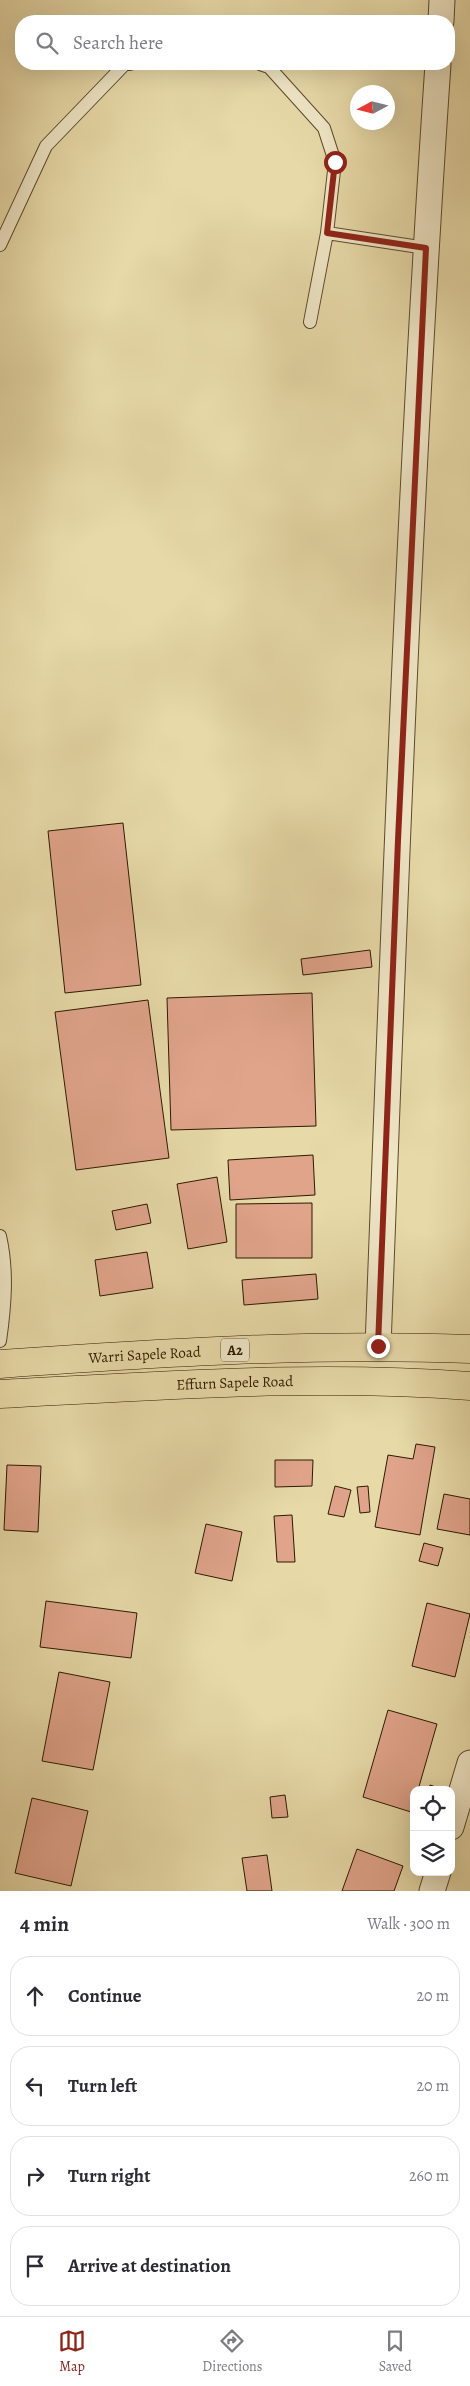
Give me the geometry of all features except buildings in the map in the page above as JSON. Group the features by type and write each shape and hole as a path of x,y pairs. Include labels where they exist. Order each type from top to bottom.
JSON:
{"highway":[{"name":"Warri Sapele Road","path":"0,1364 197,1351 378,1346 470,1349"},
{"path":"197,1351 200,1382"},
{"name":"Effurn Sapele Road","path":"0,1394 200,1382 404,1381 470,1386"}],"street":[{"path":"441,15 442,0"},
{"path":"378,1346 398,840 426,248 438,70"},
{"path":"455,1814 470,1764"},
{"path":"432,1891 437,1876"}],"lane":[{"path":"0,246 46,146 119,70"},
{"path":"272,70 324,128 335,162 327,233 310,322"},
{"path":"327,233 426,248"},
{"path":"0,1236 4,1253 6,1306 0,1341"}],"route":[{"path":"335,162 327,233 426,248 398,840 378,1346"}]}
